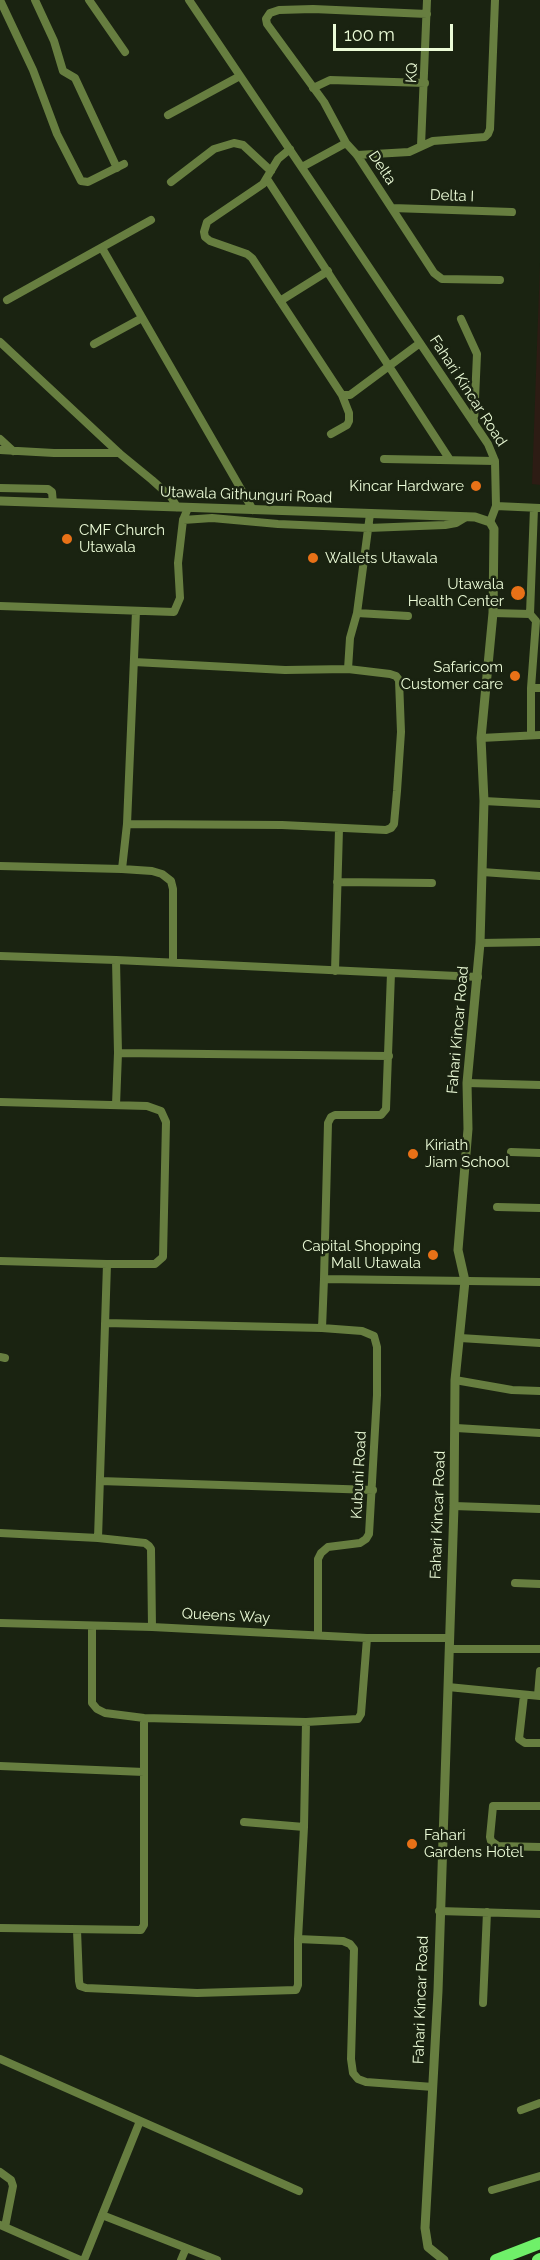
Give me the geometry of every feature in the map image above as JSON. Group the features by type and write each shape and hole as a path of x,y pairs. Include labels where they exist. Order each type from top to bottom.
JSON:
{"main road":[{"path":"496,2260 540,2243"}],"street":[{"path":"0,0 33,70 57,134 81,181 88,182 121,166 75,78 63,71 54,41 35,0"},
{"path":"89,0 125,52"},
{"name":"Fahari Kincar Road","path":"189,0 474,422 488,444 495,461 496,506 490,522 494,529 495,547 493,612 481,738 484,801 480,943 467,1083 468,1128 458,1250 465,1281 455,1380 456,1428 450,1638 433,2087 425,2228 428,2247 444,2260"},
{"name":"KQ","path":"422,146 427,0"},
{"path":"357,155 409,152 433,141 485,137 488,134 495,0"},
{"name":"Delta","path":"427,14 313,9 279,10 267,16 267,24 324,102 346,143 357,155 438,277 500,280"},
{"path":"168,115 240,76"},
{"path":"313,88 330,80 425,83"},
{"path":"171,182 214,150 234,143 243,145 269,175 450,460"},
{"path":"302,167 346,143"},
{"path":"290,149 278,159 263,184 207,222 204,232 205,237 210,241 247,254 252,258 342,394 349,413 349,421 347,425 331,434"},
{"name":"Delta I","path":"392,208 512,212"},
{"path":"7,300 151,220"},
{"path":"102,248 253,510"},
{"path":"280,301 328,271"},
{"path":"94,344 142,318"},
{"path":"461,319 478,358 474,422"},
{"path":"0,342 118,453 183,508 178,563 180,604 174,612 0,606"},
{"path":"342,394 350,395 420,343"},
{"path":"0,439 13,451"},
{"path":"0,450 118,453"},
{"path":"384,459 495,461"},
{"path":"0,488 48,489 52,492 53,503"},
{"name":"Utawala Githunguri Road","path":"0,501 183,508 213,513 253,510 466,517 490,522"},
{"path":"496,506 537,508 531,734"},
{"path":"278,524 279,511"},
{"path":"183,519 213,513 278,524 368,528 456,523 466,517"},
{"path":"348,669 351,630 357,613 370,514"},
{"path":"411,515 411,527"},
{"path":"122,869 127,824 136,611"},
{"path":"493,612 535,618"},
{"path":"357,613 408,616"},
{"path":"127,824 282,825 386,830 394,824 401,732 399,680 396,676 348,669 285,670 134,662"},
{"path":"531,688 540,688"},
{"path":"481,738 540,735"},
{"path":"484,801 540,804"},
{"path":"335,971 339,829"},
{"path":"0,866 122,869 162,874 171,881 173,889 173,962"},
{"path":"482,872 540,876"},
{"path":"337,882 432,883"},
{"path":"480,943 540,942"},
{"path":"0,956 478,977"},
{"path":"116,960 118,1053 116,1105"},
{"path":"105,1323 322,1328 328,1123 335,1115 381,1116 384,1114 389,1056 391,973"},
{"path":"118,1053 389,1056"},
{"path":"467,1083 540,1085"},
{"path":"0,1102 155,1108 161,1111 166,1122 163,1257 155,1264 0,1262"},
{"path":"511,1152 540,1153"},
{"path":"497,1207 540,1208"},
{"path":"98,1538 107,1264"},
{"path":"324,1279 540,1282"},
{"name":"Kubuni Road","path":"318,1634 318,1559 321,1552 328,1547 360,1543 369,1534 373,1490 377,1347 374,1336 362,1330 322,1328"},
{"path":"460,1338 540,1343"},
{"path":"455,1380 512,1390 540,1391"},
{"path":"456,1428 540,1433"},
{"path":"100,1481 373,1490"},
{"path":"454,1506 540,1509"},
{"path":"0,1533 98,1538 145,1544 152,1549 152,1627"},
{"path":"515,1583 540,1584"},
{"name":"Queens Way","path":"0,1623 152,1627 367,1638 450,1638"},
{"path":"92,1627 92,1703 105,1713 144,1718 306,1722 358,1719 362,1714 367,1638"},
{"path":"449,1649 540,1648"},
{"path":"448,1688 539,1696 540,1671"},
{"path":"524,1695 519,1739 525,1743 540,1743"},
{"path":"0,1928 141,1930 144,1925 144,1718"},
{"path":"77,1930 80,1986 86,1988 197,1993 296,1990 304,1827 306,1722"},
{"path":"0,1766 144,1772"},
{"path":"540,1806 493,1806 490,1837 491,1841 498,1845 540,1847"},
{"path":"244,1822 304,1827"},
{"path":"439,1911 540,1914"},
{"path":"483,2003 487,1912"},
{"path":"298,1939 344,1941 354,1949 351,2059 353,2073 358,2079 366,2082 433,2087"},
{"path":"0,2059 299,2191"},
{"path":"521,2110 540,2103"},
{"path":"0,2172 11,2180 13,2186 2,2226 82,2260 140,2121"},
{"path":"492,2190 540,2176"},
{"path":"102,2215 217,2260"},
{"path":"181,2260 186,2248"}],"shaded area":[{"path":"540,263 540,485 532,484"}],"place":[{"name":"Kincar Hardware","path":"476,486"},
{"name":"CMF Church Utawala","path":"67,539"},
{"name":"Wallets Utawala","path":"313,558"},
{"name":"Utawala Health Center","path":"518,593"},
{"name":"Safaricom Customer care","path":"515,676"},
{"name":"Kiriath Jiam School","path":"413,1154"},
{"name":"Capital Shopping Mall Utawala","path":"433,1255"},
{"name":"Fahari Gardens Hotel","path":"412,1844"}]}
